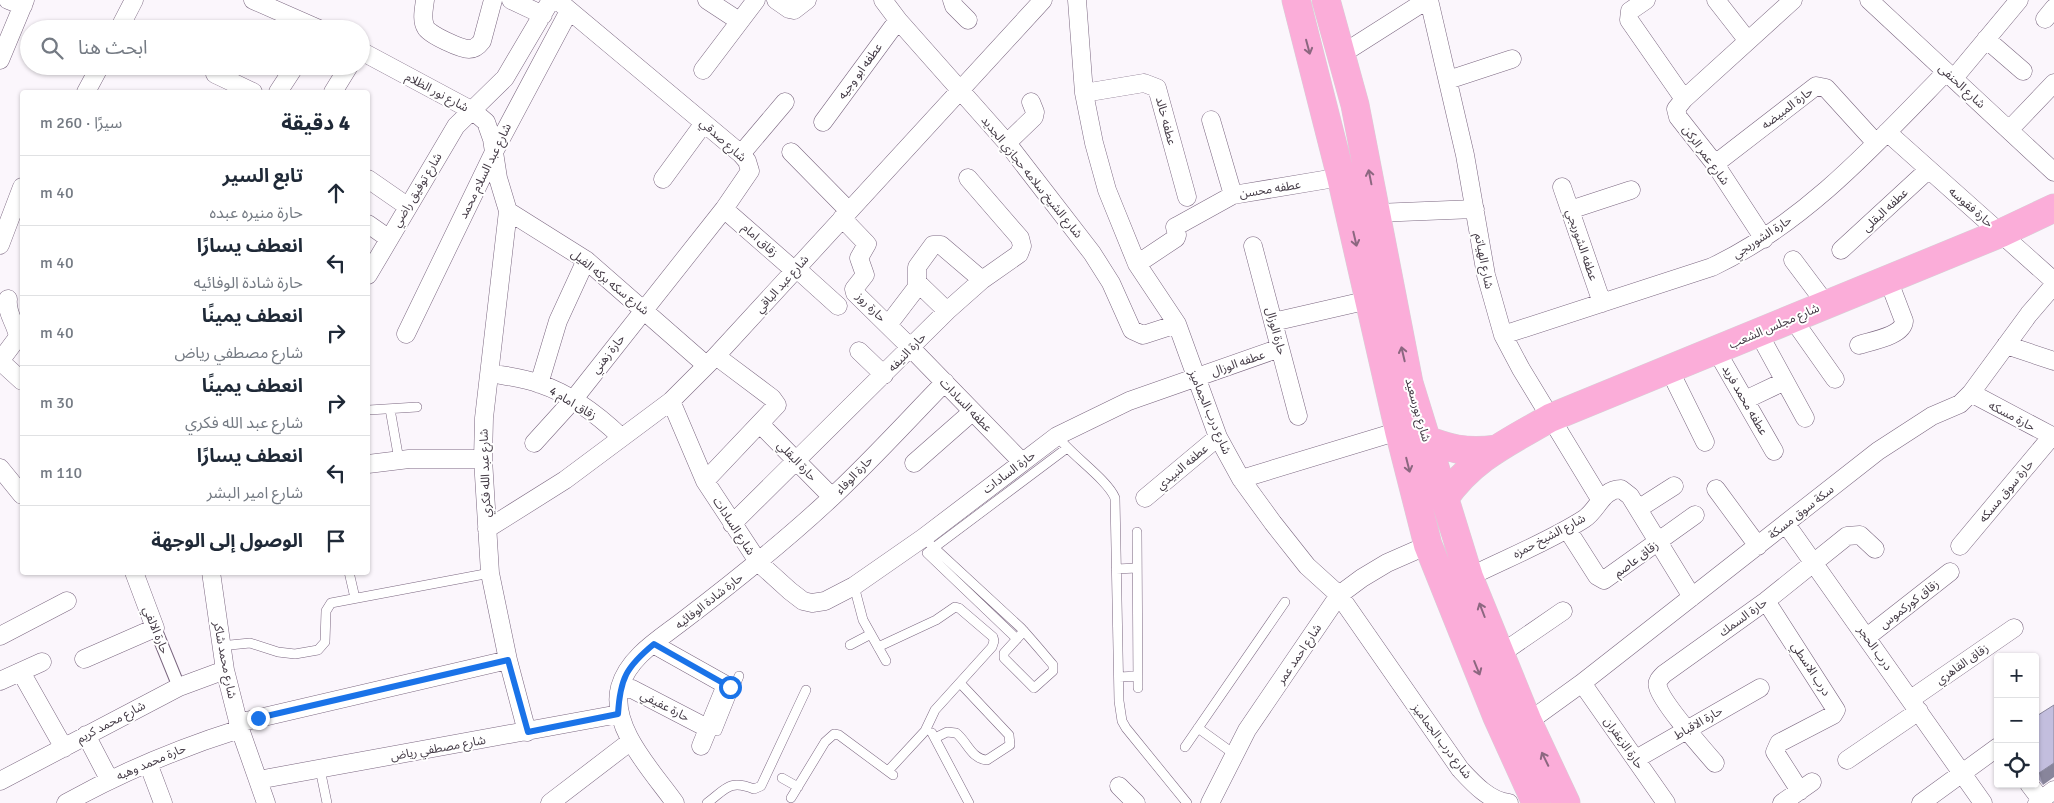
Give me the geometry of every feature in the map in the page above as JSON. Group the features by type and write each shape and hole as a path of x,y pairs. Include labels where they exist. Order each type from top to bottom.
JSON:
{"main road":[{"name":"شارع بورسعيد","path":"1296,0 1341,177 1399,431 1428,545 1497,717 1536,803"},
{"name":"شارع بورسعيد","path":"1326,0 1357,114 1401,347 1426,440 1469,577 1528,722 1566,803"},
{"name":"شارع مجلس الشعب","path":"1444,499 1467,471 1496,449 1550,418 2001,233 2054,208"},
{"name":"شارع مجلس الشعب","path":"1399,431 1443,448 1460,451 1496,449"}],"street":[{"path":"124,20 134,0"},
{"path":"253,0 299,20"},
{"path":"425,0 423,22 430,33 467,49 473,48 482,41 492,0"},
{"path":"511,0 547,8"},
{"path":"707,0 739,21"},
{"path":"703,70 756,0"},
{"path":"776,0 789,10 794,10 805,2"},
{"name":"شارع الشيخ سلامه حجازي الجديد","path":"883,0 898,20 1007,143 1092,253 1111,283 1132,330 1143,334 1177,324"},
{"path":"952,0 954,6 968,20"},
{"name":"شارع عبد الباقي","path":"487,529 564,480 670,401 711,361 796,270 845,214 961,91 1043,0"},
{"name":"شارع درب الجماميز","path":"1077,0 1084,93 1094,142 1107,190 1137,264 1177,324 1218,437 1241,479 1307,566 1338,595 1460,769 1479,788 1502,802 1509,803"},
{"name":"شارع الهياتم","path":"1342,54 1428,0 1465,155 1486,275 1503,335 1550,418 1600,499"},
{"path":"1646,0 1630,11 1629,20 1684,99 1793,0"},
{"path":"1716,0 1748,40"},
{"name":"حارة الشوربجي","path":"1503,335 1712,267 1764,239 1836,181 1950,75 1986,39 2019,0"},
{"path":"1,57 19,2"},
{"name":"شارع الحنفى","path":"1879,3 1950,75 2054,172"},
{"name":"شارع صدقي","path":"563,5 741,154 747,161 750,171 724,209 644,308"},
{"name":"شارع عبد السلام محمد","path":"406,334 563,5"},
{"name":"شارع توفيق راضي","path":"370,271 456,126 505,78 547,8"},
{"name":"عطفه ابو وجيه","path":"823,122 898,20"},
{"path":"1986,39 2023,71"},
{"name":"شارع نور الظلام","path":"370,56 473,111 486,122 495,150"},
{"path":"1448,80 1512,59"},
{"path":"87,90 95,75"},
{"path":"217,75 249,90"},
{"path":"279,90 289,75"},
{"path":"334,90 344,75"},
{"name":"عطفه خالد","path":"1084,93 1144,83 1157,88 1186,197"},
{"path":"2009,130 2054,83"},
{"name":"حارة المبيضه","path":"1715,164 1816,86 1826,88 1882,138"},
{"name":"شارع عمر الركن","path":"1684,99 1676,109 1676,114 1715,164 1764,239"},
{"path":"741,154 785,102"},
{"path":"1007,143 1034,117 1031,102"},
{"path":"1211,120 1233,195"},
{"path":"663,179 704,123"},
{"name":"حارة فقوسه","path":"1882,138 1928,170 2054,282"},
{"path":"495,150 498,178 508,211"},
{"path":"791,152 845,214"},
{"name":"عطفه البقلى","path":"1841,250 1928,170"},
{"name":"عطفه محسن","path":"1137,264 1176,238 1175,227 1233,195 1341,177"},
{"name":"حارة النيفه","path":"732,524 948,311 982,280 1019,254 1022,242 968,178"},
{"path":"370,180 407,206"},
{"name":"عطفه الشوربجي","path":"1562,187 1602,303"},
{"path":"1570,210 1631,190"},
{"path":"0,246 20,192"},
{"name":"زقاق امام","path":"724,209 838,306"},
{"path":"1376,213 1474,209"},
{"name":"شارع سكه بركه الفيل","path":"508,211 586,260 711,361 776,401 775,409 761,424"},
{"name":"شارع عبد الله فكري","path":"508,211 484,418 483,459 490,573 508,660 528,732"},
{"name":"حارة روز","path":"845,214 867,244 859,258 865,275 854,292 910,347"},
{"path":"370,225 388,238"},
{"path":"888,325 915,291 918,283 917,267 931,246 935,244 941,244 982,280"},
{"name":"حارة الوزال","path":"1253,246 1298,416"},
{"path":"539,384 558,321 586,260"},
{"path":"1793,260 1826,304"},
{"path":"1859,345 1898,331 1904,325 1888,279"},
{"path":"918,283 948,311"},
{"name":"سكة سوق مسكة","path":"1528,722 1692,598 1878,451 1932,416 1960,404 1971,393 2006,345 2054,286"},
{"path":"10,298 7,309 17,330 18,337 0,361 20,379"},
{"path":"1273,322 1369,300"},
{"name":"حارة زهني","path":"534,442 573,400 644,308"},
{"path":"1792,318 1836,379"},
{"path":"1758,332 1806,418"},
{"path":"2006,345 2054,361"},
{"name":"عطفه السادات","path":"910,347 1022,462"},
{"name":"عطفه الوزال","path":"1195,377 1280,348"},
{"name":"عطفه محمد فريد","path":"1716,350 1774,451"},
{"path":"859,351 884,376"},
{"path":"1669,369 1705,442"},
{"name":"زقاق امام 4","path":"490,373 539,384 573,400 621,437"},
{"name":"حارة السادات","path":"846,590 928,542 1022,462 1062,442 1129,401 1195,377"},
{"path":"1744,400 1785,381"},
{"name":"حارة الوفاء","path":"759,563 832,497 945,382"},
{"name":"حارة مسكه","path":"1971,393 2053,437"},
{"name":"شارع السادات","path":"670,401 705,481 759,563 803,601 812,603 824,601 846,590"},
{"path":"914,463 972,412"},
{"path":"705,481 761,424"},
{"name":"حارة البقلي","path":"761,424 832,497"},
{"path":"1241,479 1399,431"},
{"name":"عطفه النبيدي","path":"1145,498 1218,437"},
{"name":"حارة سوق مسكه","path":"1960,546 2053,437"},
{"path":"370,464 399,460 483,459"},
{"path":"0,468 20,493"},
{"path":"1674,486 1638,509 1692,598"},
{"name":"شارع الشيخ حمزه","path":"1469,577 1567,529 1592,513 1600,499 1611,491 1622,488 1630,496 1638,509"},
{"path":"1716,490 1758,546"},
{"name":"زقاق عاصم","path":"1567,529 1597,576 1604,580 1695,515"},
{"name":"درب الحجر","path":"1786,524 1983,803"},
{"name":"حارة السمك","path":"1715,763 1687,730 1658,690 1659,680 1664,674 1815,564 1847,536 1853,534 1860,535 1875,549"},
{"name":"شارع احمد عمر","path":"1210,803 1246,730 1338,595 1387,563 1428,545"},
{"name":"حارة شادة الوفائيه","path":"618,714 620,688 635,661 654,644 759,563"},
{"name":"زقاق كوركموس","path":"1867,637 1950,572"},
{"name":"حارة الالفي","path":"135,575 179,687"},
{"name":"شارع محمد شاكر","path":"211,575 220,646 225,670 239,726 266,803"},
{"path":"0,636 67,601"},
{"name":"درب الاسطي","path":"1766,601 1836,710 1833,715 1778,743 1775,752 1806,786 1782,803"},
{"path":"1500,655 1563,611"},
{"path":"84,659 155,628"},
{"name":"زقاق القاهري","path":"1846,760 2014,628"},
{"path":"654,644 733,683 713,730 701,746"},
{"name":"حارة محمد وهبه","path":"66,803 110,779 239,726 508,660"},
{"path":"0,681 42,662"},
{"name":"شارع محمد كريم","path":"0,781 179,687 225,670"},
{"path":"21,672 64,748"},
{"name":"حارة الزعفران","path":"1582,683 1666,803"},
{"name":"حارة عفيفي","path":"620,688 632,689 713,730"},
{"name":"حارة الاقباط","path":"1636,759 1760,688"},
{"path":"618,714 631,741 675,803"},
{"name":"شارع مصطفي رياض","path":"258,780 618,714"},
{"path":"86,735 110,779"},
{"path":"550,803 631,741"},
{"path":"1921,803 1994,750"},
{"path":"148,763 164,803"},
{"path":"1118,786 1136,803"},
{"path":"2034,788 2044,798"}],"lane":[{"path":"370,410 417,407"},
{"path":"390,409 399,460"},
{"path":"928,542 1062,442 1114,494 1120,711 1126,728 1187,803"},
{"path":"1137,532 1138,688"},
{"path":"928,542 1024,632 1054,667 1053,671 1036,688 1032,687 1004,658 1004,653 1024,632"},
{"path":"928,542 928,556 1017,639"},
{"path":"1116,569 1137,568"},
{"path":"220,646 250,644 278,652 295,654 318,650 325,642 325,615 328,606 336,602 490,573"},
{"path":"350,575 355,598"},
{"path":"846,590 886,662"},
{"path":"1185,746 1286,602"},
{"path":"791,798 825,742 834,734 840,734 890,773 929,726 936,710 992,646 994,641 993,637 959,608 951,608 936,620 878,647"},
{"path":"850,645 871,634"},
{"path":"1118,678 1138,676"},
{"path":"935,738 947,732 956,733 974,755 982,760 987,760 1010,745 1009,736 960,683"},
{"path":"707,803 733,784 741,784 754,789 761,786 806,690"},
{"path":"929,726 969,803"},
{"path":"1198,728 1234,754"},
{"path":"320,769 327,803"},
{"path":"782,778 798,787"}],"building":[{"path":"2054,705 2054,763 2039,773 2039,743 2039,714"}],"route":[{"path":"258,718 508,660 528,732 618,714 620,688 626,675 635,661 654,644 730,687"}]}
